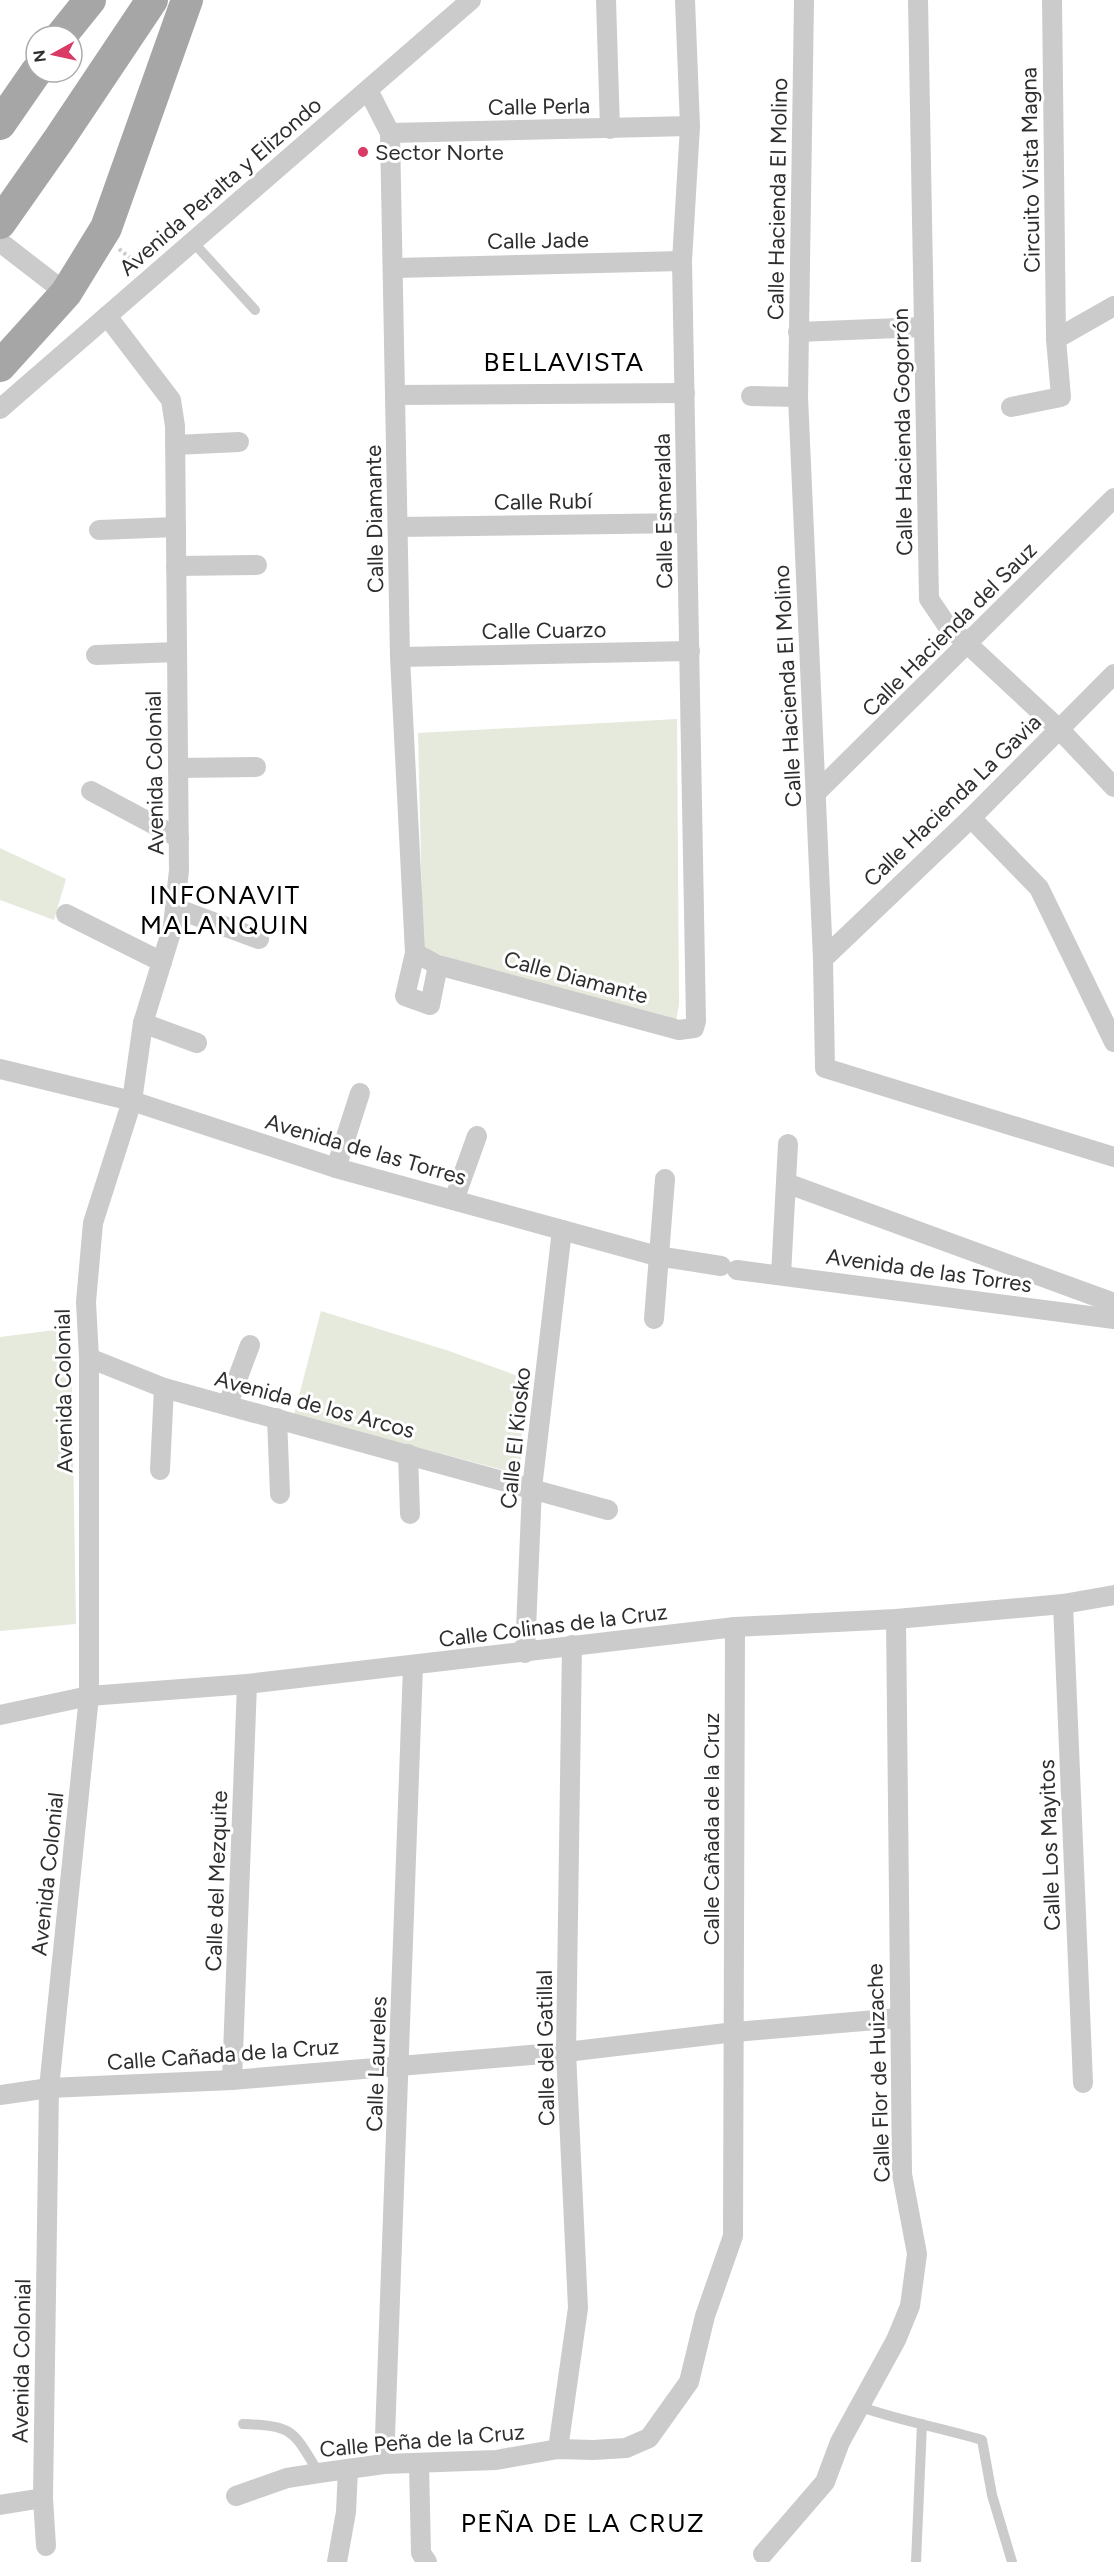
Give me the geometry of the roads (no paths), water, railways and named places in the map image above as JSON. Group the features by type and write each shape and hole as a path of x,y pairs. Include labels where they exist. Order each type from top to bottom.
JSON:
{"main road":[{"path":"71,24 90,0"},
{"path":"4,216 60,139 152,0"},
{"path":"0,366 66,293 106,228 187,0"},
{"path":"0,124 28,84"}],"street":[{"name":"Avenida Peralta y Elizondo","path":"0,409 471,0"},
{"path":"606,0 610,129"},
{"name":"Calle Esmeralda","path":"685,0 690,126 682,261 696,1021"},
{"name":"Calle Hacienda El Molino","path":"804,0 798,397 824,959 825,1068 1114,1157"},
{"name":"Calle Hacienda Gogorrón","path":"918,0 929,599 946,624 1059,729 1114,787"},
{"name":"Circuito Vista Magna","path":"1011,407 1061,396 1056,339 1052,0"},
{"name":"Calle Diamante","path":"368,90 390,133 395,267 400,657 415,953 405,996 430,1005 438,965"},
{"name":"Calle Perla","path":"390,133 690,126"},
{"path":"0,242 66,293"},
{"name":"Calle Jade","path":"395,267 682,261"},
{"path":"1056,339 1114,306"},
{"name":"Avenida Colonial","path":"46,2546 43,2498 50,2088 89,1696 89,1358 86,1302 93,1223 132,1101 143,1023 162,962 175,908 179,870 175,445 171,400 157,378 107,316"},
{"path":"798,332 924,327"},
{"path":"397,395 685,393"},
{"path":"751,396 798,397"},
{"path":"175,445 239,442"},
{"name":"Calle Hacienda del Sauz","path":"816,793 970,644 1114,498"},
{"name":"Calle Rubí","path":"398,526 687,523"},
{"path":"99,530 176,527"},
{"path":"176,567 257,565"},
{"name":"Calle Cuarzo","path":"400,657 690,651"},
{"path":"96,655 177,652"},
{"name":"Calle Hacienda La Gavia","path":"824,959 971,818 1114,674"},
{"path":"178,768 256,767"},
{"path":"91,790 179,838"},
{"path":"971,818 1039,888 1114,1042"},
{"path":"175,908 259,939"},
{"path":"66,914 162,962"},
{"name":"Calle Diamante","path":"415,953 438,965 679,1030 694,1028 696,1021"},
{"path":"143,1023 197,1043"},
{"name":"Avenida de las Torres","path":"0,1069 132,1101 336,1168 657,1256 729,1268 1114,1319"},
{"path":"336,1168 360,1093"},
{"path":"454,1200 477,1136"},
{"path":"782,1275 788,1144"},
{"path":"654,1319 657,1256 665,1179"},
{"path":"786,1183 1114,1303"},
{"name":"Calle El Kiosko","path":"525,1653 532,1488 562,1230"},
{"path":"228,1404 250,1345"},
{"name":"Avenida de los Arcos","path":"89,1358 164,1388 608,1510"},
{"path":"160,1470 164,1388"},
{"path":"277,1418 280,1494"},
{"path":"408,1454 410,1514"},
{"name":"Calle Colinas de la Cruz","path":"0,1715 89,1696 247,1684 735,1627 896,1619 1063,1604 1114,1595"},
{"name":"Calle Los Mayitos","path":"1063,1604 1083,2083"},
{"name":"Calle Flor de Huizache","path":"763,2554 825,2482 840,2442 861,2407 910,2306 917,2254 902,2174 896,1619"},
{"name":"Calle Cañada de la Cruz","path":"649,2438 689,2382 705,2316 733,2236 735,1627"},
{"name":"Calle del Gatillal","path":"558,2449 578,2308 566,2052 572,1645"},
{"name":"Calle Laureles","path":"384,2464 413,1666"},
{"name":"Calle del Mezquite","path":"232,2080 247,1684"},
{"name":"Calle Cañada de la Cruz","path":"0,2095 50,2088 232,2080 566,2052 735,2032 899,2018"},
{"name":"Calle Peña de la Cruz","path":"236,2496 287,2478 319,2473 384,2464 496,2460 558,2449 593,2451 626,2448 649,2438"},
{"path":"419,2464 421,2553 427,2562"},
{"path":"337,2562 346,2512 348,2469"},
{"path":"0,2505 43,2498"}],"lane":[{"path":"193,242 255,310"},
{"path":"861,2407 899,2420 982,2440 992,2495 1012,2562"},
{"path":"243,2424 285,2428 298,2439 319,2473"},
{"path":"916,2562 922,2424"}],"place":[{"name":"Sector Norte","path":"363,152"}],"district":[{"name":"BELLAVISTA","path":"564,362"},
{"name":"INFONAVIT MALANQUIN","path":"225,910"},
{"name":"PEÑA DE LA CRUZ","path":"583,2523"}]}
